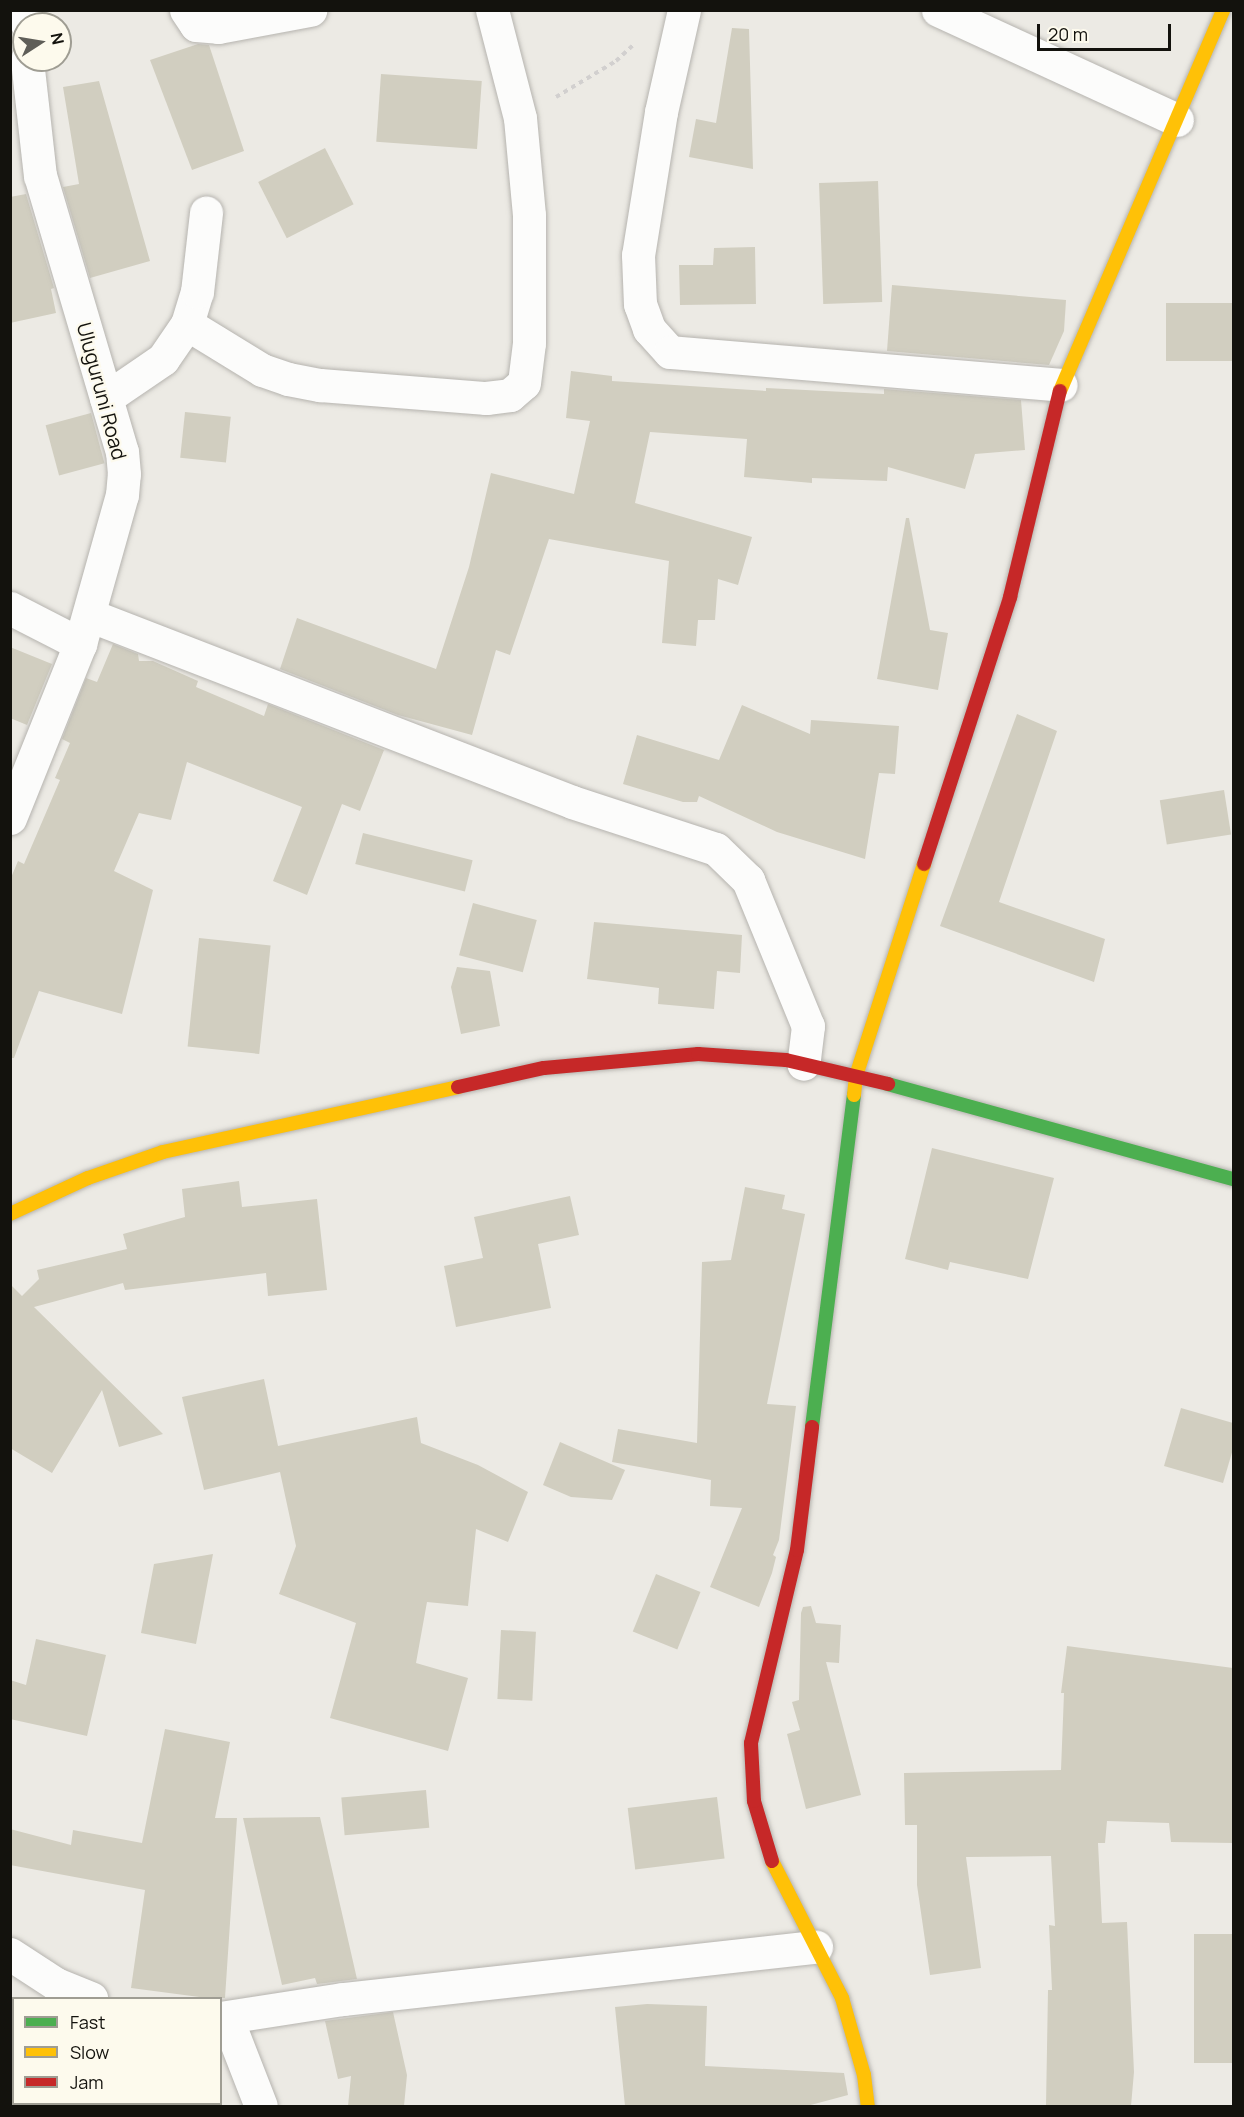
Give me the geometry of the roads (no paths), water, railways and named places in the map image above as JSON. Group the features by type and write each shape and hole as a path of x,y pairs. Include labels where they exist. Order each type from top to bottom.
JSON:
{"street":[{"path":"186,10 196,25 218,27 310,10"},
{"path":"187,324 262,370 288,379 320,385 486,398 510,395 524,383 529,342 529,215 520,118 492,10"},
{"path":"684,10 661,112 638,255 640,304 650,329 670,352 1061,385"},
{"path":"938,10 1177,120"},
{"path":"868,2106 864,2075 842,1998 771,1860 754,1801 750,1743 797,1550 856,1076 1010,597 1061,385 1223,10"},
{"name":"Uluguruni Road","path":"10,818 85,629 122,495 124,474 122,452 40,176 28,72"},
{"path":"106,398 164,358 187,324 197,292 206,213"},
{"path":"10,608 85,629 572,802 716,849 748,880 804,1015 808,1026 804,1064"},
{"path":"10,1214 88,1178 163,1152 544,1068 621,1059 698,1054 786,1060 856,1076 1233,1179"},
{"path":"261,2106 224,2019 344,1999 816,1947"},
{"path":"10,1954 56,1984 88,1997"}]}
